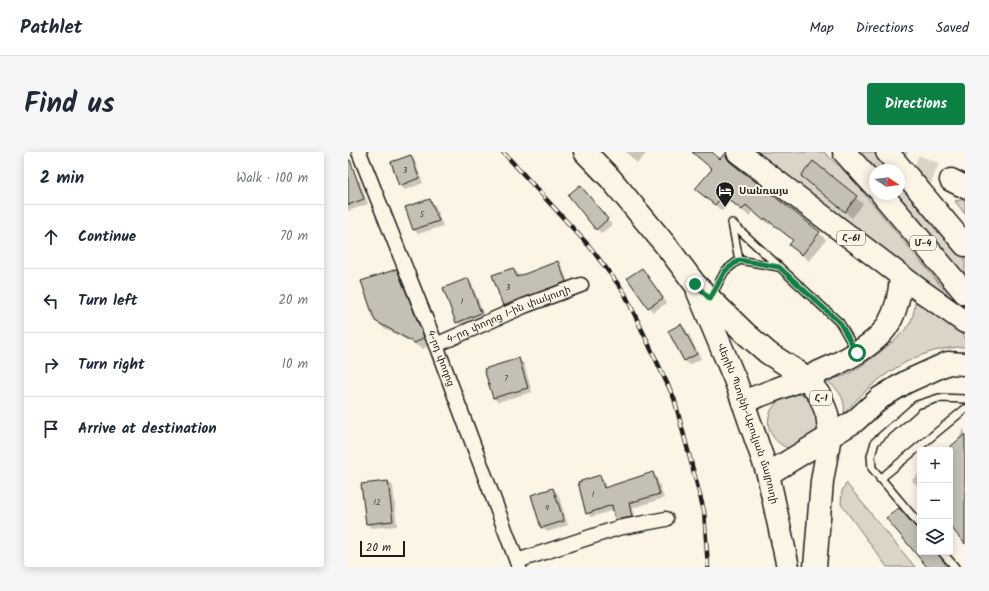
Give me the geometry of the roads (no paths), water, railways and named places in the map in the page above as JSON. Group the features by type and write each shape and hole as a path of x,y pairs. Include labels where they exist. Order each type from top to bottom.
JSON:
{"main road":[{"name":"Վերին Պտղնի-Աբովյան մայրուղի","path":"585,152 610,178 668,248 695,284 768,353 806,377 820,396 827,414 830,436 822,481 815,567"},
{"name":"Հ-61","path":"738,152 901,276 965,322"},
{"path":"844,152 869,179"},
{"path":"887,152 965,245"},
{"name":"Մ-4","path":"887,200 965,293"},
{"path":"743,402 806,377 857,353 879,337 889,324 900,295 901,276"},
{"name":"Վերին Պտղնի-Աբովյան մայրուղի","path":"695,284 743,402 768,474 788,567"},
{"path":"768,474 856,421 880,398 906,382 948,363 965,364"}],"street":[{"name":"4-րդ փողոց","path":"359,152 436,345 518,564"},
{"name":"4-րդ փողոց 1-ին փակուղի","path":"436,345 524,306 581,285"},
{"path":"518,564 618,528 666,519"}],"lane":[{"path":"739,260 732,223 840,323 857,353"},
{"path":"710,299 725,271 739,260 779,267"},
{"path":"917,522 872,468 871,456 875,442 917,405 939,398 965,399"},
{"path":"880,479 965,409"},
{"path":"945,555 955,567"}],"tunnel":[{"path":"884,153 951,180"}],"railway":[{"path":"503,152 590,247 624,292 674,398 704,511 708,567"}],"place":[{"name":"Սանռայս","path":"725,208"}]}
